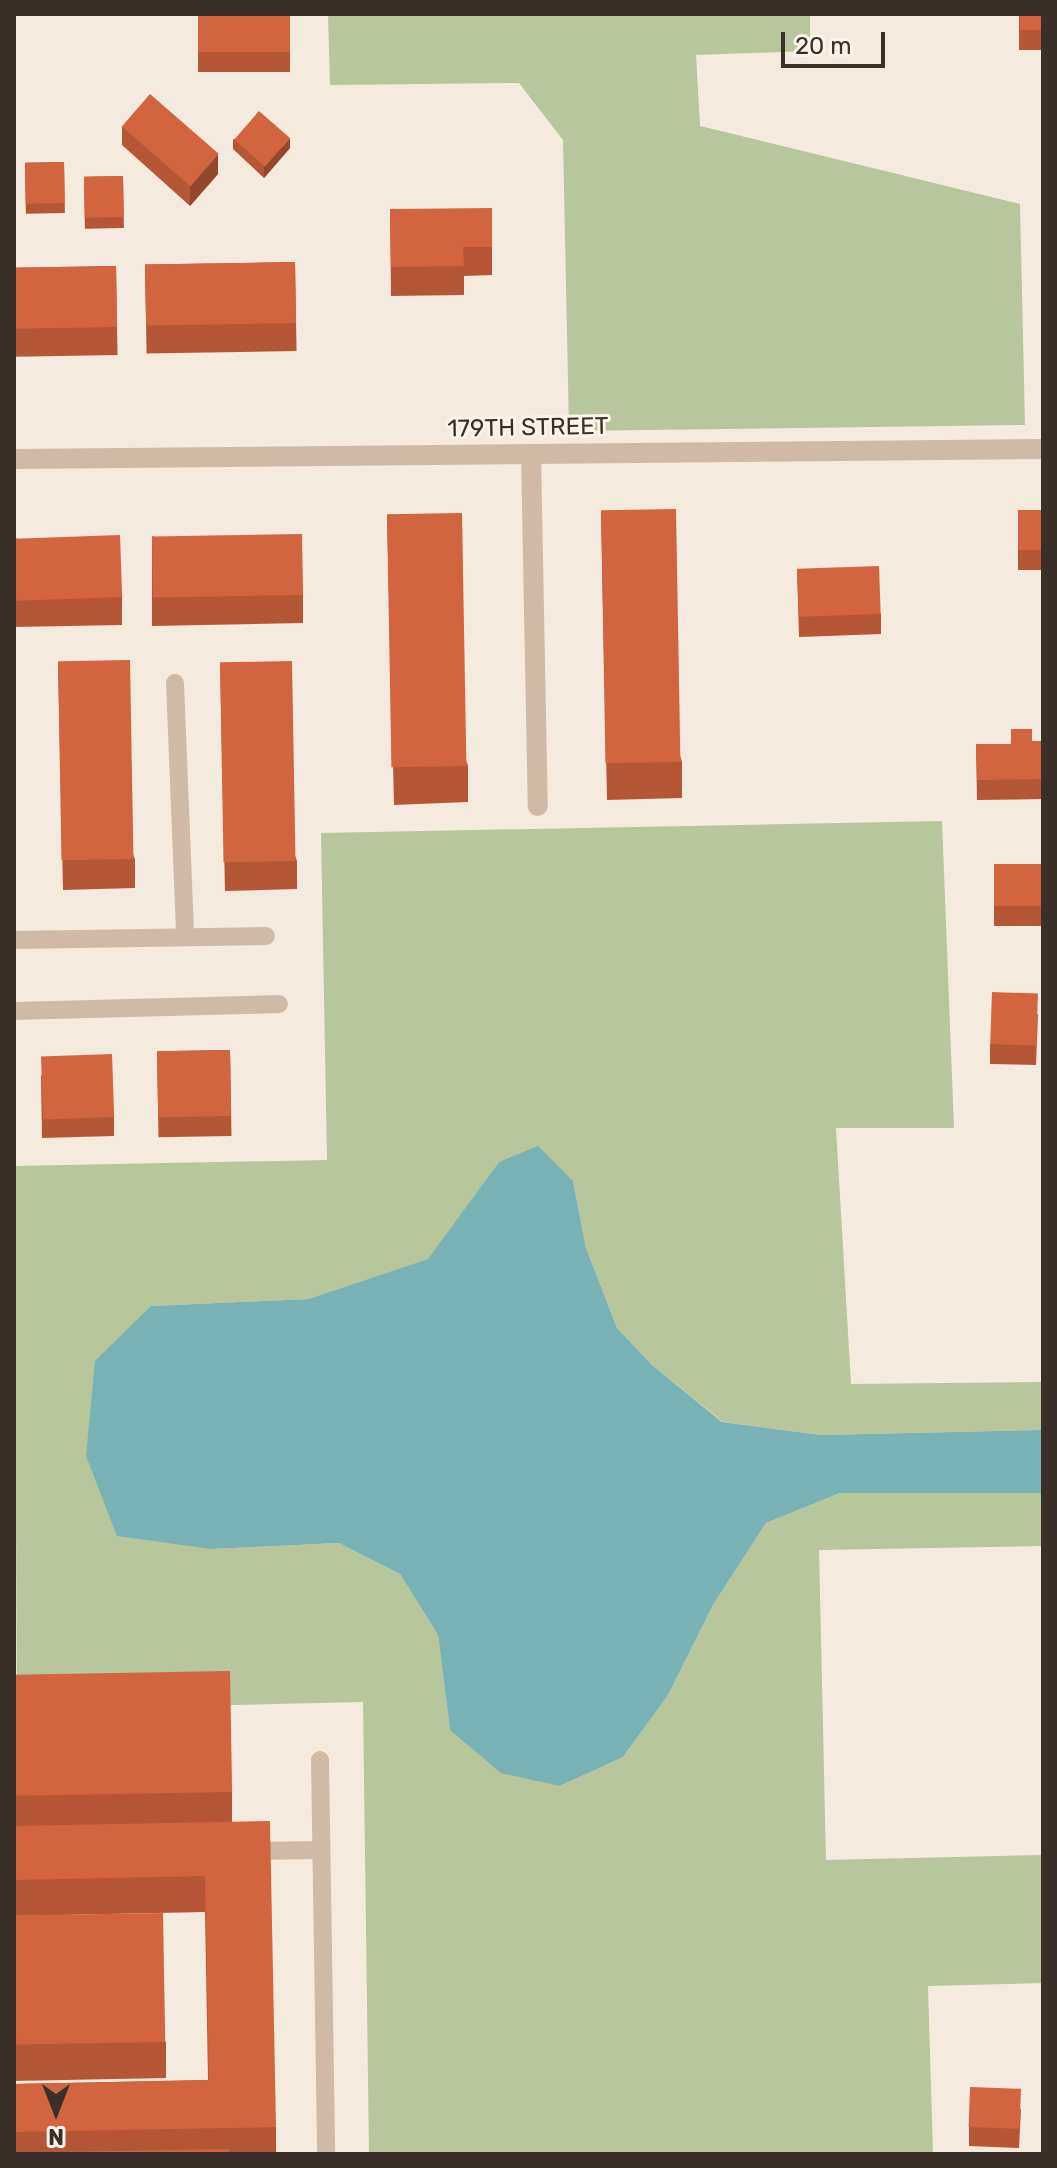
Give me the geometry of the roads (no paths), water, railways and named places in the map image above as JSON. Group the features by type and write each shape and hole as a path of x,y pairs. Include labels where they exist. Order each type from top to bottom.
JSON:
{"street":[{"name":"179TH STREET","path":"14,459 1043,449"},
{"path":"531,454 538,806"}],"lane":[{"path":"175,683 185,937"},
{"path":"14,940 266,936"},
{"path":"14,1011 279,1004"},
{"path":"320,1760 326,2154"},
{"path":"228,1851 320,1850"}],"water":[{"path":"538,1146 573,1181 586,1248 617,1328 652,1365 722,1422 821,1435 1043,1430 1043,1493 840,1493 766,1523 713,1605 668,1695 623,1757 560,1786 501,1773 450,1730 438,1635 400,1574 339,1543 212,1549 117,1536 86,1456 95,1361 151,1306 308,1299 428,1259 499,1162"}]}
